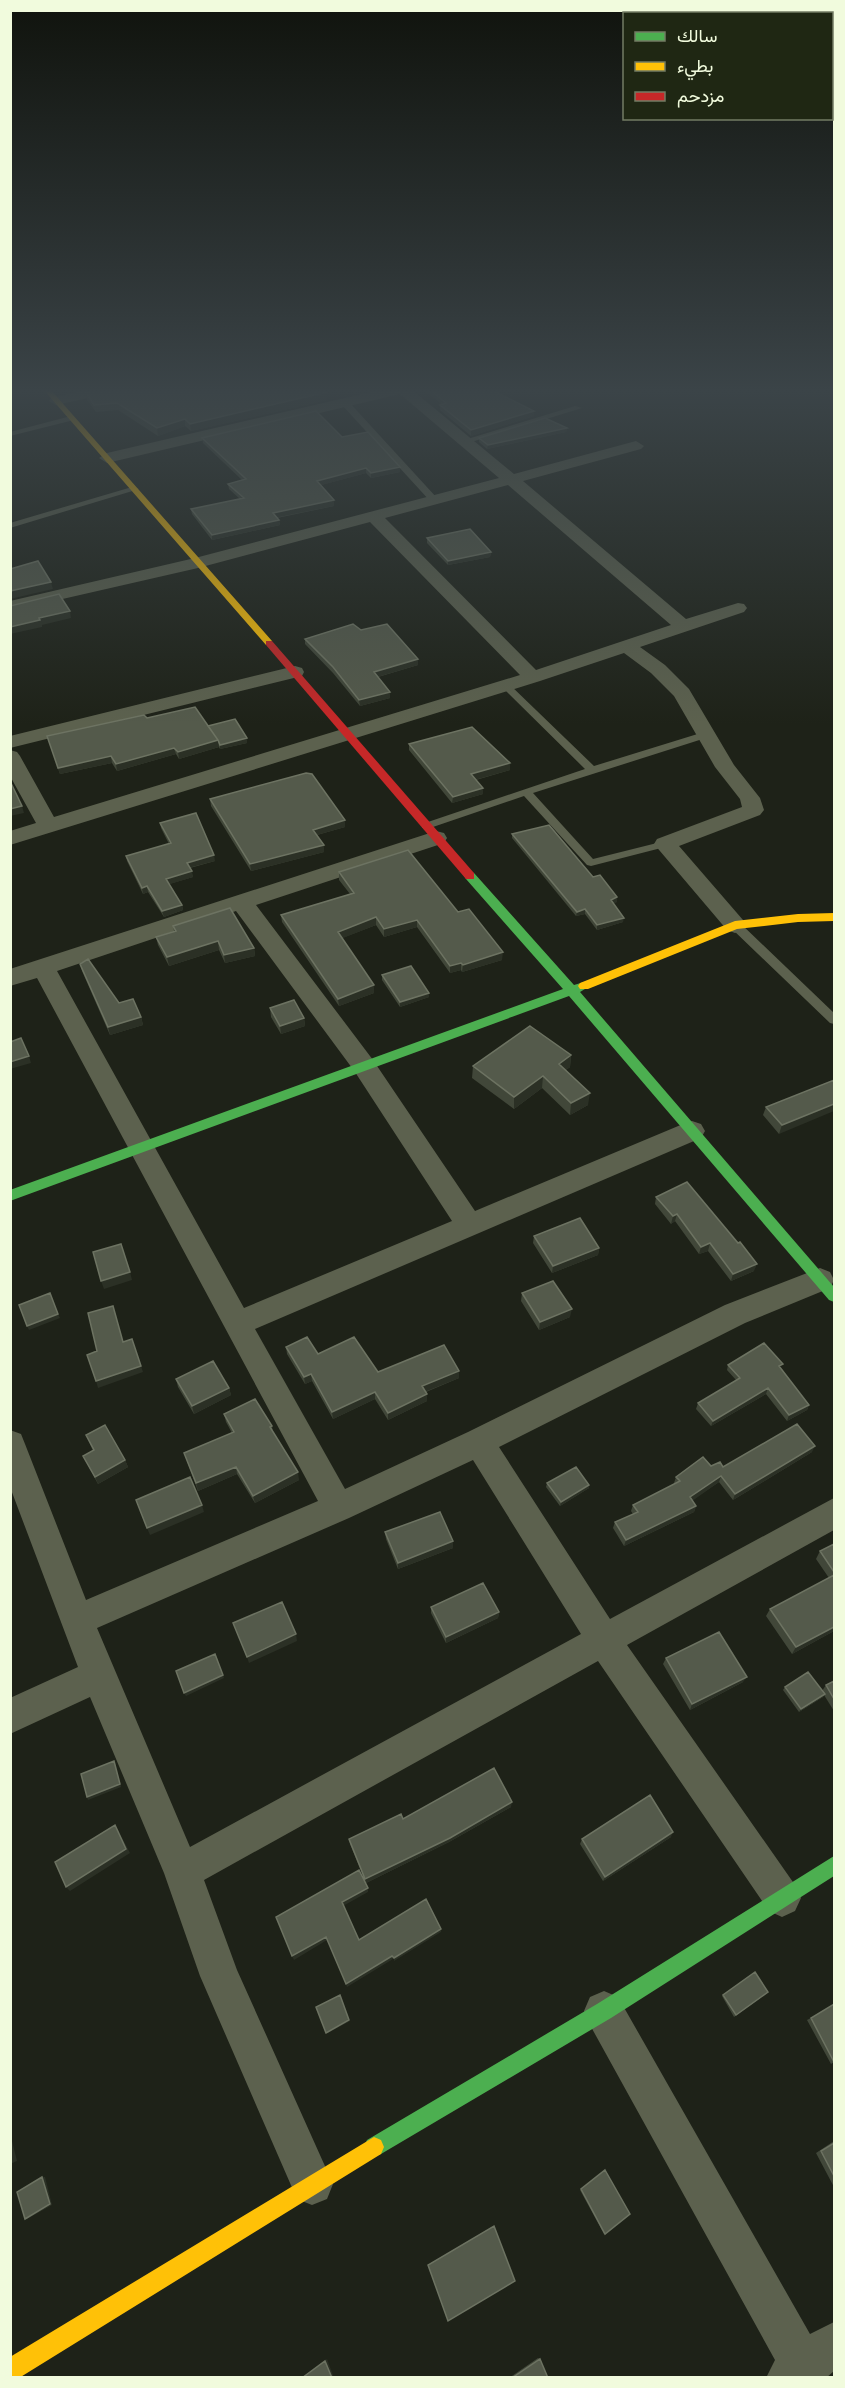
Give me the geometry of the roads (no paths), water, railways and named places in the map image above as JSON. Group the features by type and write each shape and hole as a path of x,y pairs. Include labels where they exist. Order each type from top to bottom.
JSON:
{"street":[{"path":"77,1620 338,1508 479,1442 735,1314 827,1288 572,991 346,734 296,672 145,500"},
{"path":"10,606 198,563 432,500"},
{"path":"536,500 682,625"},
{"path":"373,516 533,677"},
{"path":"10,838 533,677 738,608"},
{"path":"625,645 658,669 682,693 708,734 725,767 750,798 753,810 664,844 735,926"},
{"path":"10,741 296,672"},
{"path":"10,756 48,827"},
{"path":"10,978 242,903 431,832"},
{"path":"242,903 364,1066 469,1224"},
{"path":"10,1196 139,1147 572,991 735,926 798,918 834,917"},
{"path":"43,967 139,1147 338,1508"},
{"path":"238,1323 692,1131"},
{"path":"479,1442 603,1639 782,1898"},
{"path":"10,1444 18,1489 77,1620 182,1872 220,1976 312,2184"},
{"path":"182,1872 834,1513"},
{"path":"10,1717 98,1675"},
{"path":"10,2370 312,2184 604,2011 834,1865"},
{"path":"604,2011 809,2362"}],"lane":[{"path":"10,526 96,500"},
{"path":"505,685 592,770"},
{"path":"431,832 526,792 708,734"},
{"path":"526,792 591,863 664,844"},
{"path":"735,926 834,1020"}]}
